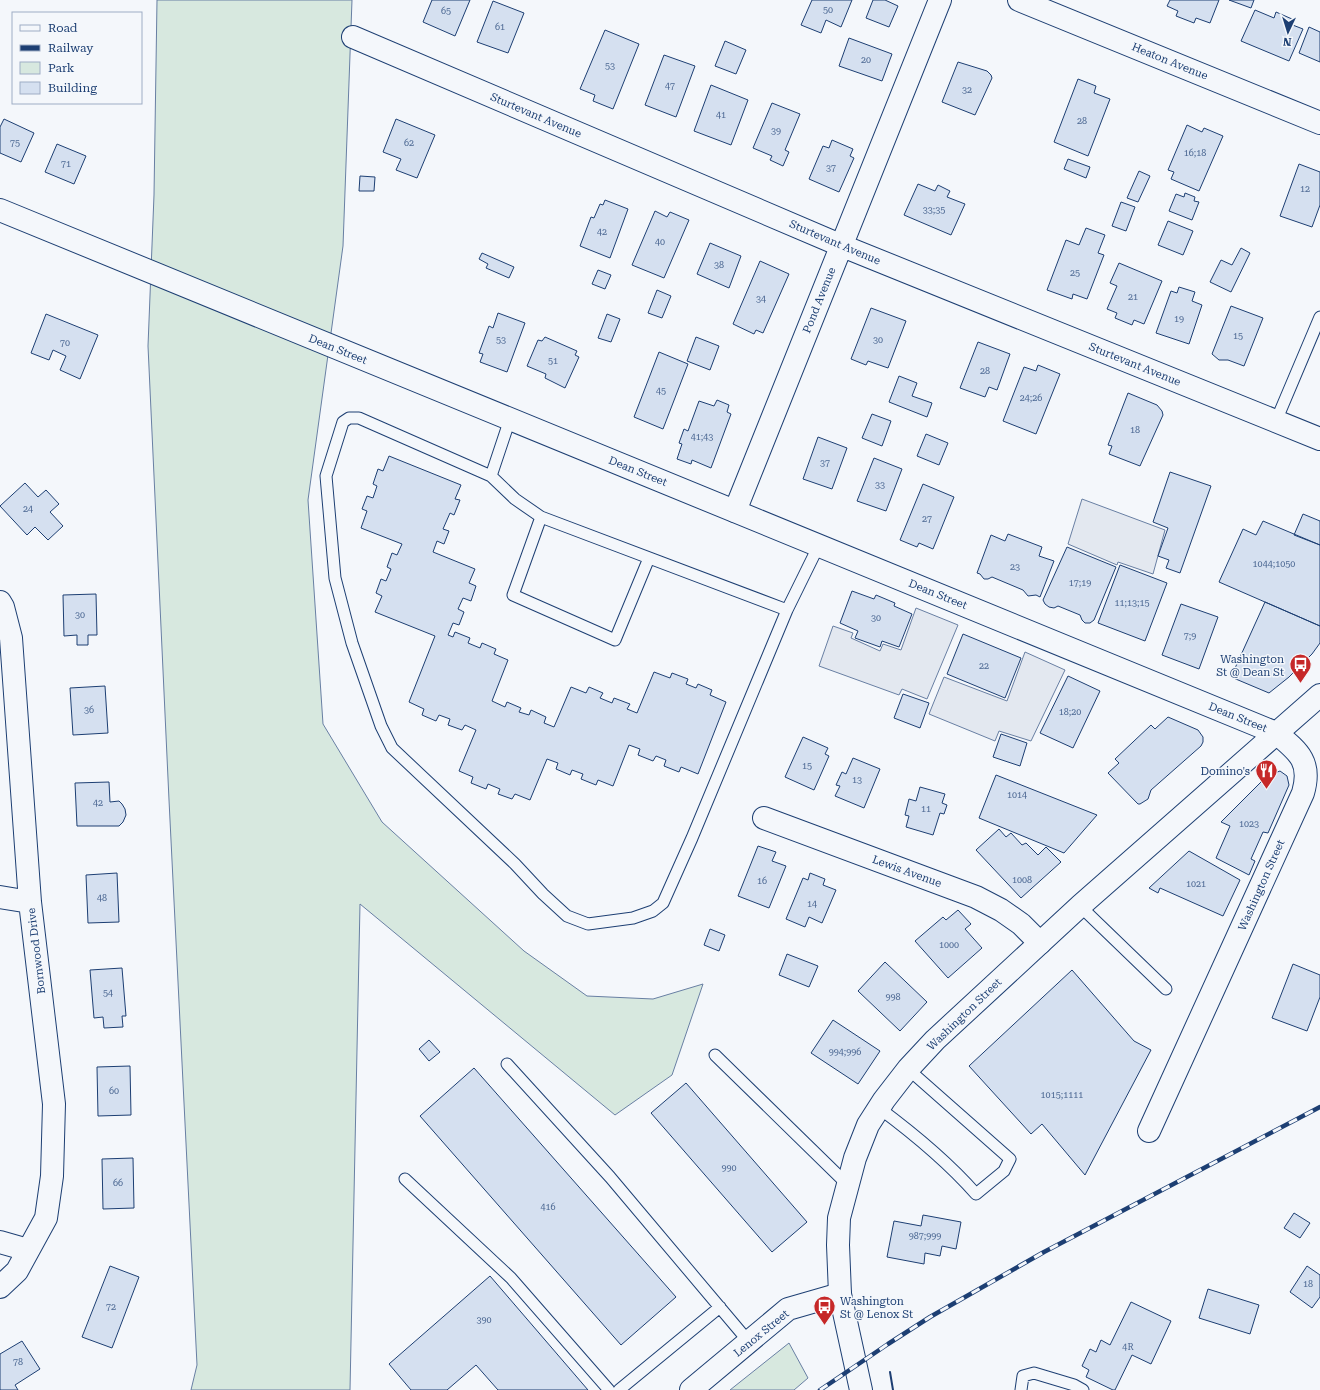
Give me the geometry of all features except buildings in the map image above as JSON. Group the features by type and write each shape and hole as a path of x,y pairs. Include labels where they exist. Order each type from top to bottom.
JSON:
{"street":[{"name":"Pond Avenue","path":"735,511 840,245 940,0"},
{"name":"Heaton Avenue","path":"1019,0 1320,123"},
{"name":"Sturtevant Avenue","path":"353,37 840,245 1320,439"},
{"name":"Dean Street","path":"0,210 1276,733"},
{"name":"Bornwood Drive","path":"0,602 3,607 11,638 30,902 54,1104 52,1176 46,1218 17,1271 0,1287"},
{"name":"Washington Street","path":"861,1390 840,1294 838,1245 840,1218 855,1158 868,1125 884,1100 908,1069 935,1040 1080,906 1320,695"},
{"name":"Washington Street","path":"1149,1131 1303,793 1307,780 1306,766 1299,754 1276,733"},
{"name":"Lewis Avenue","path":"764,818 976,897 1001,910 1021,924 1040,943"},
{"path":"0,897 30,902"},
{"path":"0,1242 28,1250"},
{"name":"Lenox Street","path":"691,1390 788,1309 840,1294"}],"lane":[{"path":"1276,421 1320,316"},
{"path":"788,610 541,517 515,500 491,476 359,418 349,418 342,422 326,476 335,578 352,643 381,726 392,748 515,864 543,894 567,916 588,924 633,918 653,910 663,903 788,610 818,545"},
{"path":"491,476 510,419"},
{"path":"541,517 513,595 615,640 649,558"},
{"path":"1080,906 1166,989"},
{"path":"715,1055 848,1185"},
{"path":"507,1064 610,1177 749,1342"},
{"path":"879,1108 917,1137 958,1174 976,1194 1004,1171 1010,1159 908,1069"},
{"path":"404,1180 511,1278 610,1390"},
{"path":"619,1390 720,1307"},
{"path":"1021,1390 1023,1376 1034,1373 1074,1385 1083,1390"}],"green space":[{"path":"157,0 352,0 343,246 308,500 323,724 382,822 524,951 587,996 653,999 703,984 672,1075 615,1115 360,904 350,1390 191,1390 197,1365 148,346 154,195"},
{"path":"789,1343 808,1378 794,1390 730,1390"}],"shaded area":[{"path":"1082,499 1165,530 1153,574 1118,562 1117,565 1068,544"},
{"path":"916,608 958,625 927,699 902,689 899,695 819,666 833,626 853,633 851,638 880,651 883,644 901,650"},
{"path":"1025,652 1065,670 1031,741 999,731 995,741 929,714 944,677 1007,701"}],"railway":[{"path":"820,1390 930,1317 1044,1252 1320,1107"}],"wall":[{"path":"890,1372 893,1390"}],"place":[{"name":"Washington St @ Dean St","path":"1300,684"},
{"name":"Domino's","path":"1266,790"},
{"name":"Washington St @ Lenox St","path":"824,1326"}]}
